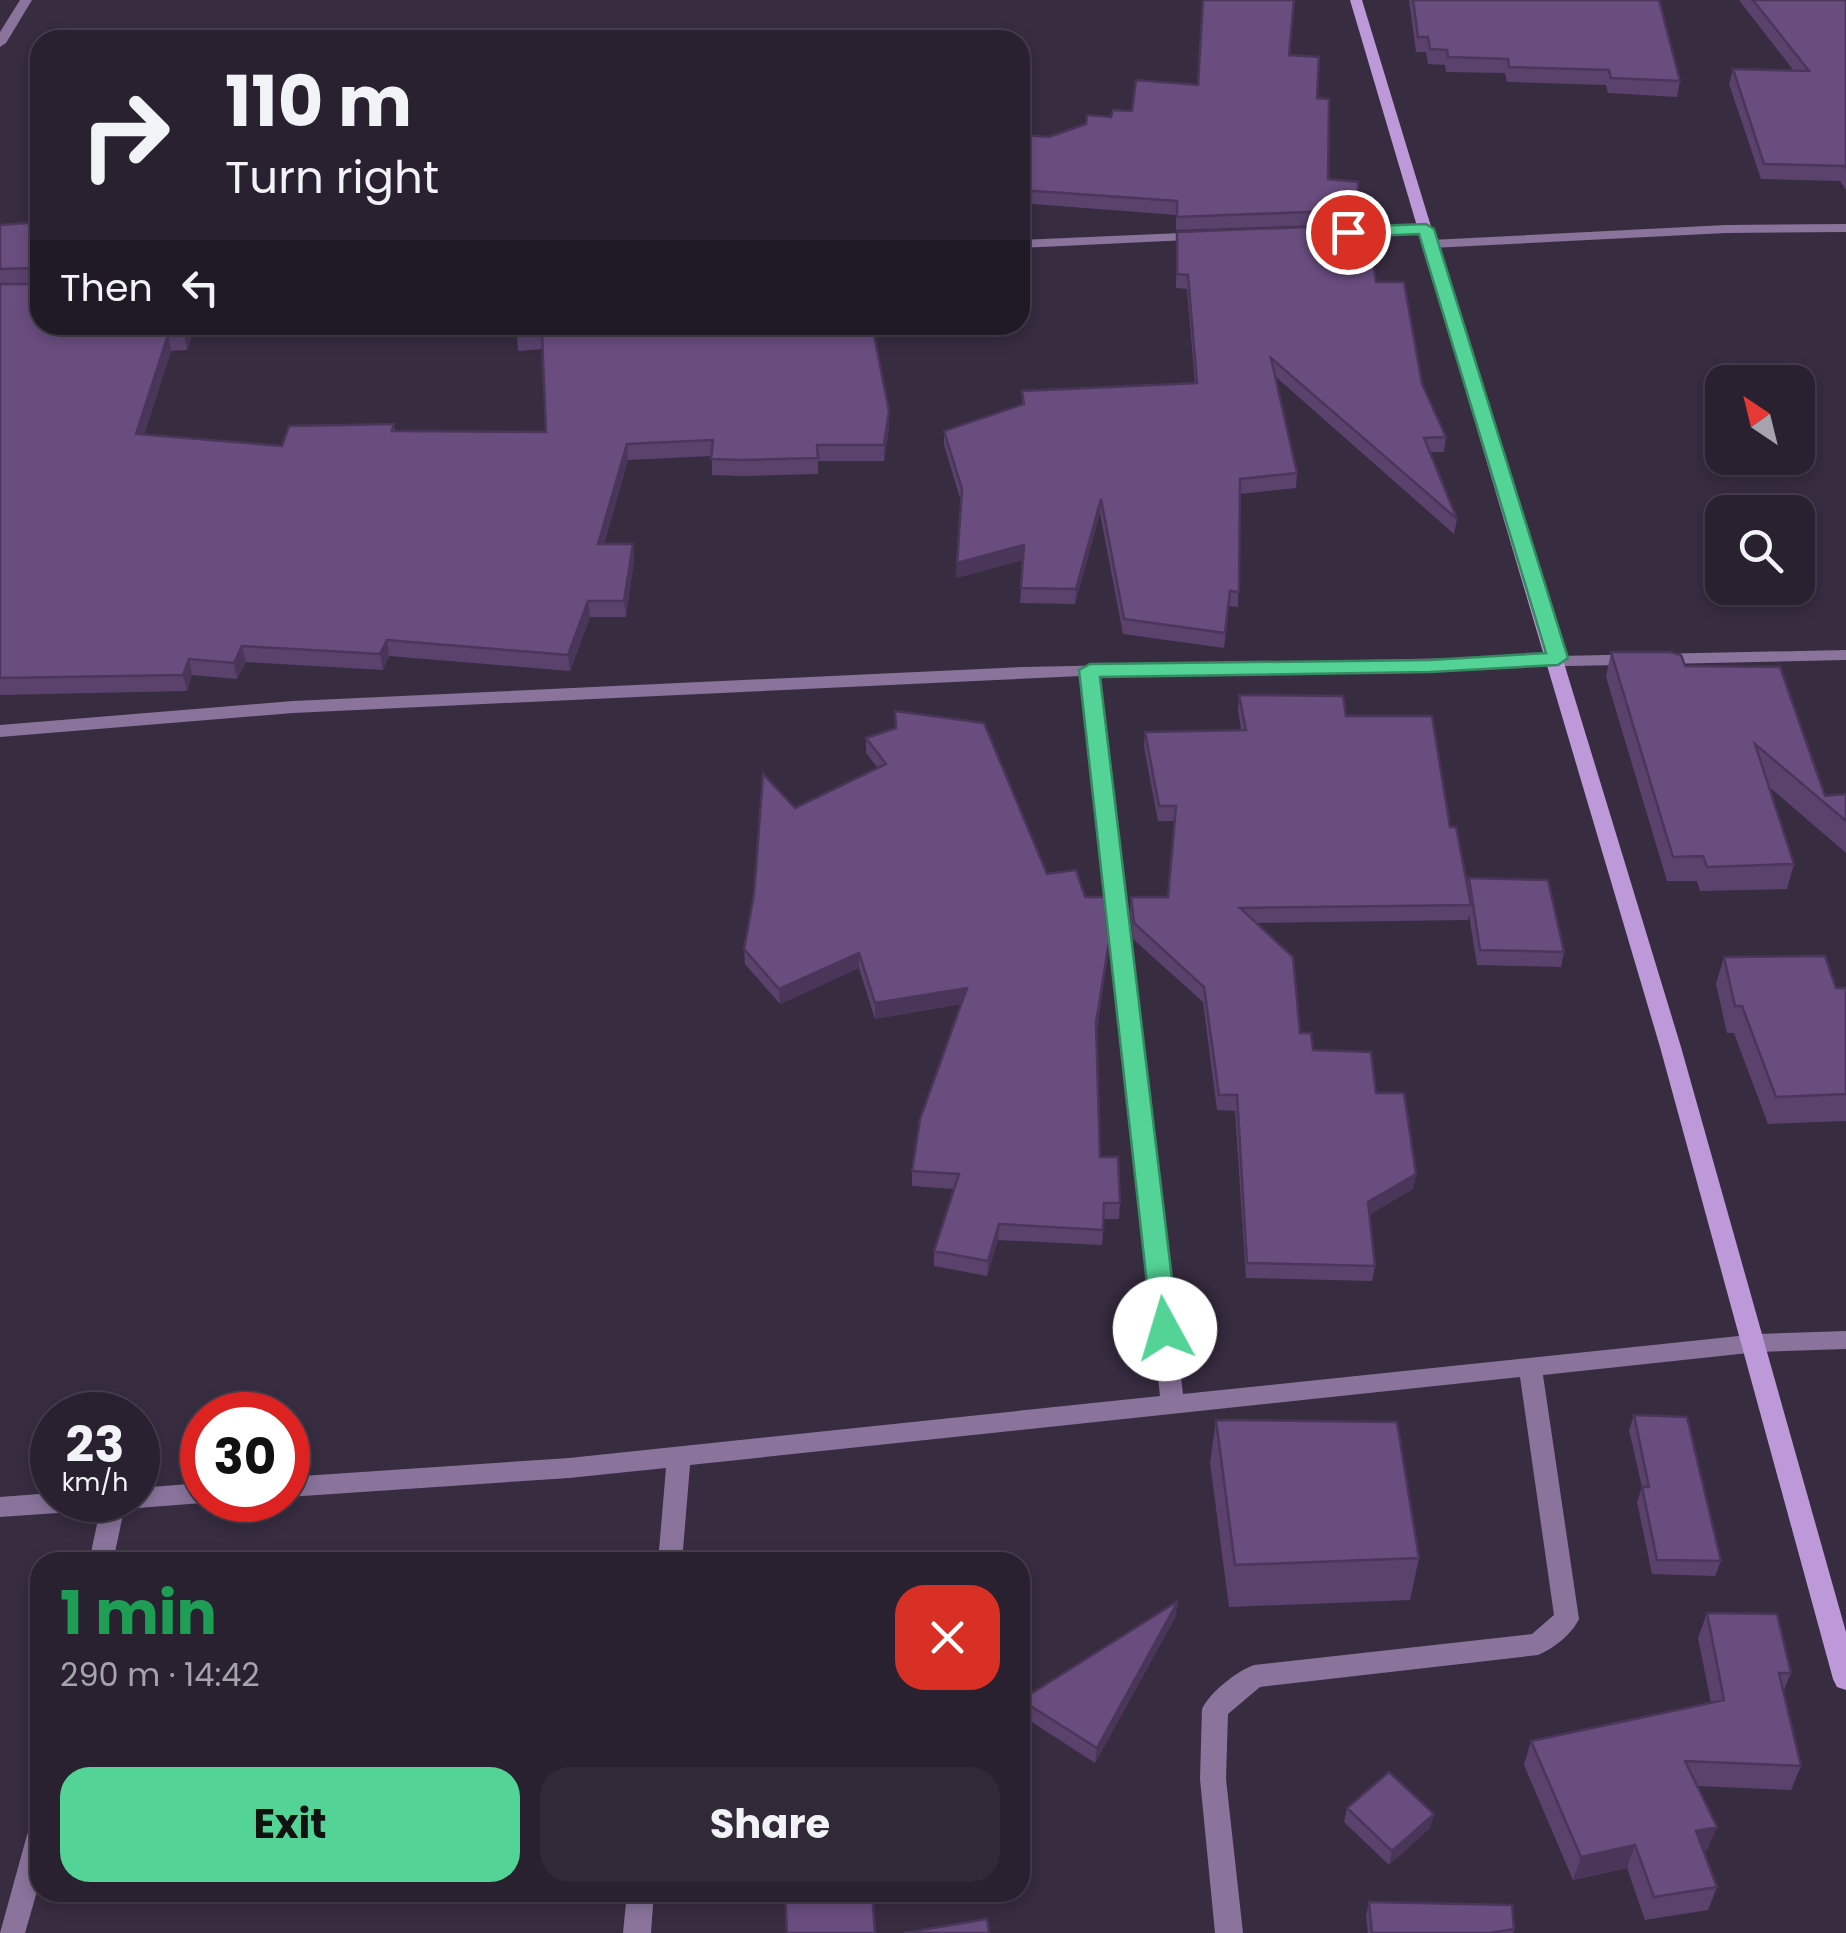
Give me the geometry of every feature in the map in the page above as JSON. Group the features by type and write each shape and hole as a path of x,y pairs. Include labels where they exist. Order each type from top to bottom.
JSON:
{"street":[{"path":"0,43 26,0"},
{"path":"1356,0 1558,658 1758,1344 1846,1679"},
{"path":"1309,233 1428,237 1846,228"},
{"path":"1030,244 1231,235"},
{"path":"0,730 293,707 1090,670 1846,655"},
{"path":"1090,670 1173,1404"},
{"path":"310,1486 679,1456 1758,1344 1846,1340"},
{"path":"1228,1933 1213,1779 1215,1709 1254,1676 1538,1644 1567,1620 1530,1367"},
{"path":"671,1552 679,1456"},
{"path":"0,1508 30,1506"},
{"path":"102,1552 109,1522"},
{"path":"11,1933 30,1869"},
{"path":"637,1933 639,1902"}],"building":[{"path":"1203,0 1294,0 1289,55 1319,57 1317,98 1329,99 1328,179 1358,182 1358,210 1177,217 1177,201 1030,191 1030,135 1049,137 1086,124 1087,115 1111,117 1113,110 1132,111 1136,80 1198,85"},
{"path":"1413,0 1659,0 1680,81 1611,78 1609,70 1509,67 1508,59 1448,57 1447,50 1430,49 1428,37 1418,37"},
{"path":"1753,0 1846,0 1846,168 1764,164 1733,69 1809,71"},
{"path":"30,223 30,268 0,269 0,225"},
{"path":"1358,225 1358,240 1369,240 1376,282 1404,282 1422,384 1446,437 1424,438 1457,519 1271,358 1297,473 1240,479 1239,592 1230,591 1225,633 1124,619 1101,499 1076,589 1021,588 1024,545 957,563 962,489 944,431 1024,404 1022,391 1197,383 1188,275 1177,274 1177,232"},
{"path":"0,284 30,284 30,335 168,335 136,434 282,446 289,426 394,424 392,431 546,432 542,335 874,335 889,411 884,445 817,445 818,458 742,460 711,459 713,440 627,444 598,544 633,544 624,601 588,601 568,655 387,640 380,654 242,646 234,663 189,659 183,675 0,678"},
{"path":"1611,652 1670,652 1681,655 1685,666 1780,667 1825,796 1846,794 1846,821 1755,744 1794,864 1707,867 1703,856 1673,857"},
{"path":"1239,695 1343,696 1346,716 1432,716 1450,827 1456,827 1471,905 1240,908 1293,957 1300,1033 1311,1033 1313,1050 1371,1052 1376,1093 1404,1093 1416,1174 1368,1202 1375,1266 1247,1263 1237,1095 1219,1095 1204,987 1134,923 1131,897 1168,897 1176,806 1159,806 1145,732 1246,730"},
{"path":"895,711 984,723 1047,874 1076,870 1085,897 1104,897 1109,942 1096,1023 1100,1157 1118,1157 1120,1203 1104,1203 1103,1230 999,1224 988,1261 934,1251 959,1174 912,1171 920,1119 967,988 875,1003 859,953 779,989 744,949 754,894 763,774 795,808 886,764 866,738 896,728"},
{"path":"1469,878 1548,880 1564,952 1480,950"},
{"path":"1825,956 1836,988 1846,988 1846,1094 1776,1097 1742,1006 1735,1006 1724,957"},
{"path":"1634,1415 1687,1417 1721,1561 1657,1560 1642,1487 1649,1487"},
{"path":"1216,1420 1397,1422 1419,1558 1235,1565"},
{"path":"1178,1601 1097,1748 1030,1706 1030,1694"},
{"path":"1707,1613 1777,1614 1791,1673 1779,1673 1801,1766 1685,1761 1717,1827 1696,1831 1717,1887 1654,1897 1635,1845 1581,1857 1531,1741 1724,1700"},
{"path":"1389,1772 1434,1814 1392,1851 1347,1808"},
{"path":"785,1902 873,1902 875,1933 787,1933"},
{"path":"1369,1902 1512,1905 1514,1929 1490,1933 1372,1933"},
{"path":"987,1919 989,1933 904,1933"}],"route":[{"path":"1165,1329 1090,670 1430,666 1558,658 1426,229 1348,232"}]}
